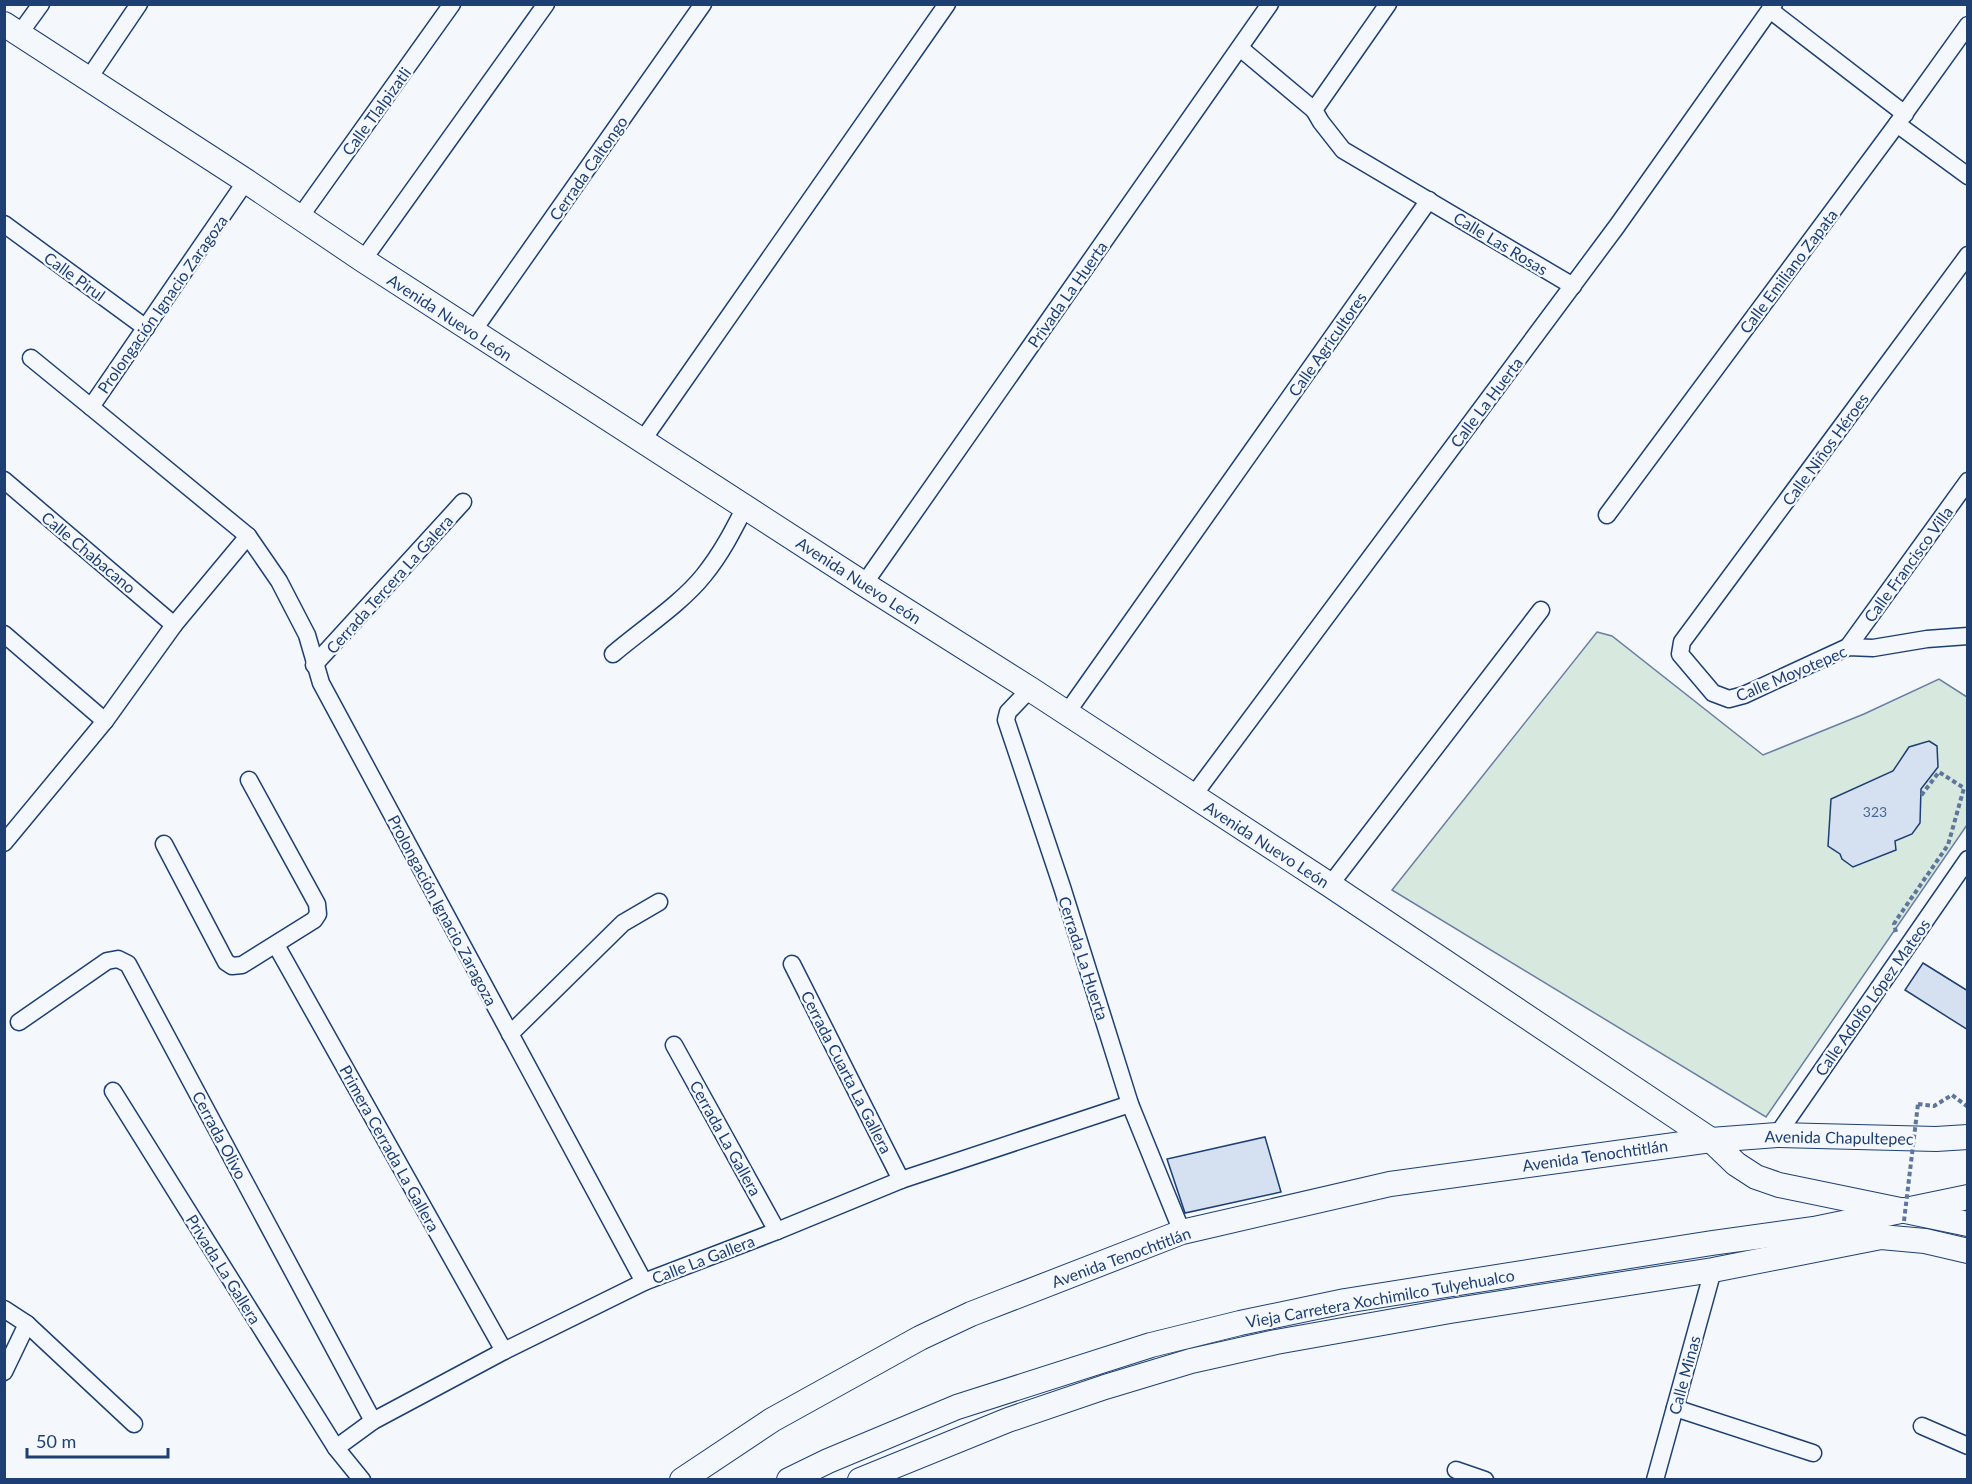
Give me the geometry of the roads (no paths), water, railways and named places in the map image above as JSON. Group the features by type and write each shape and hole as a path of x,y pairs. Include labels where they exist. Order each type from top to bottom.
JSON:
{"street":[{"path":"12,28 41,4"},
{"path":"89,78 139,4"},
{"name":"Calle Tlalpizatli","path":"300,217 452,4"},
{"path":"363,260 546,4"},
{"name":"Cerrada Caltongo","path":"473,331 703,4"},
{"path":"642,441 947,4"},
{"name":"Privada La Huerta","path":"864,584 1270,4"},
{"path":"1314,110 1388,4"},
{"path":"1772,7 1968,176"},
{"name":"Calle La Huerta","path":"1193,796 1573,286 1772,7"},
{"name":"Calle Emiliano Zapata","path":"1607,515 1901,119 1968,25"},
{"name":"Avenida Nuevo León","path":"12,28 363,260 1330,885 1711,1140 1736,1164 1756,1177 1779,1185 1903,1216 1968,1224"},
{"path":"1240,48 1314,110 1343,150 1429,200"},
{"name":"Prolongación Ignacio Zaragoza","path":"246,181 91,407 248,536 279,580 307,635 321,683 644,1282"},
{"name":"Calle Las Rosas","path":"1429,200 1573,286"},
{"name":"Calle Agricultores","path":"1066,714 1429,200"},
{"name":"Calle Pirul","path":"4,224 146,328"},
{"name":"Calle Niños Héroes","path":"1682,642 1968,255"},
{"path":"31,358 91,407"},
{"name":"Calle Chabacano","path":"4,480 174,625"},
{"name":"Calle Francisco Villa","path":"1848,647 1968,481"},
{"name":"Cerrada Tercera La Galera","path":"314,665 463,502"},
{"path":"612,654 703,576 732,534 745,507"},
{"path":"4,843 105,721 174,625 248,536"},
{"path":"1330,885 1541,610"},
{"path":"4,634 105,721"},
{"name":"Calle Moyotepec","path":"1682,642 1680,654 1713,693 1729,699 1744,695 1848,647 1873,648 1928,639 1968,636"},
{"name":"Cerrada La Huerta","path":"1030,689 1008,712 1006,720 1131,1104 1182,1232"},
{"path":"164,844 226,962 232,966 242,965 314,920 318,914 316,904 249,780"},
{"name":"Calle Adolfo López Mateos","path":"1777,1134 1968,859"},
{"path":"510,1034 623,923 659,902"},
{"name":"Primera Cerrada La Gallera","path":"276,945 504,1351"},
{"name":"Cerrada Olivo","path":"19,1022 107,961 118,959 128,964 373,1420"},
{"name":"Cerrada Cuarta La Gallera","path":"792,964 901,1180"},
{"name":"Cerrada La Gallera","path":"674,1045 777,1231"},
{"name":"Privada La Gallera","path":"113,1091 336,1448"},
{"name":"Calle La Gallera","path":"336,1448 373,1420 504,1351 644,1282 901,1180 1131,1104"},
{"name":"Avenida Chapultepec","path":"1711,1140 1777,1134 1936,1139 1968,1137"},
{"path":"1936,1139 1968,1148"},
{"name":"Avenida Tenochtitlán","path":"682,1479 772,1420 920,1338 971,1314 1182,1232 1390,1184 1711,1140"},
{"path":"860,1479 1008,1420 1105,1387 1191,1362 1276,1342 1450,1311 1713,1270 1879,1226 1903,1216 1968,1197"},
{"path":"1879,1226 1925,1241 1968,1251"},
{"name":"Vieja Carretera Xochimilco Tulyehualco","path":"789,1479 957,1407 1151,1345 1240,1323 1345,1301 1712,1243 1814,1229 1879,1226"},
{"name":"Calle Minas","path":"1656,1479 1713,1270"},
{"path":"4,1309 27,1324 134,1424"},
{"path":"4,1371 27,1324"},
{"path":"1675,1408 1813,1452"},
{"path":"1922,1426 1968,1446"},
{"path":"336,1448 362,1479"},
{"path":"1456,1470 1485,1479"}]}
